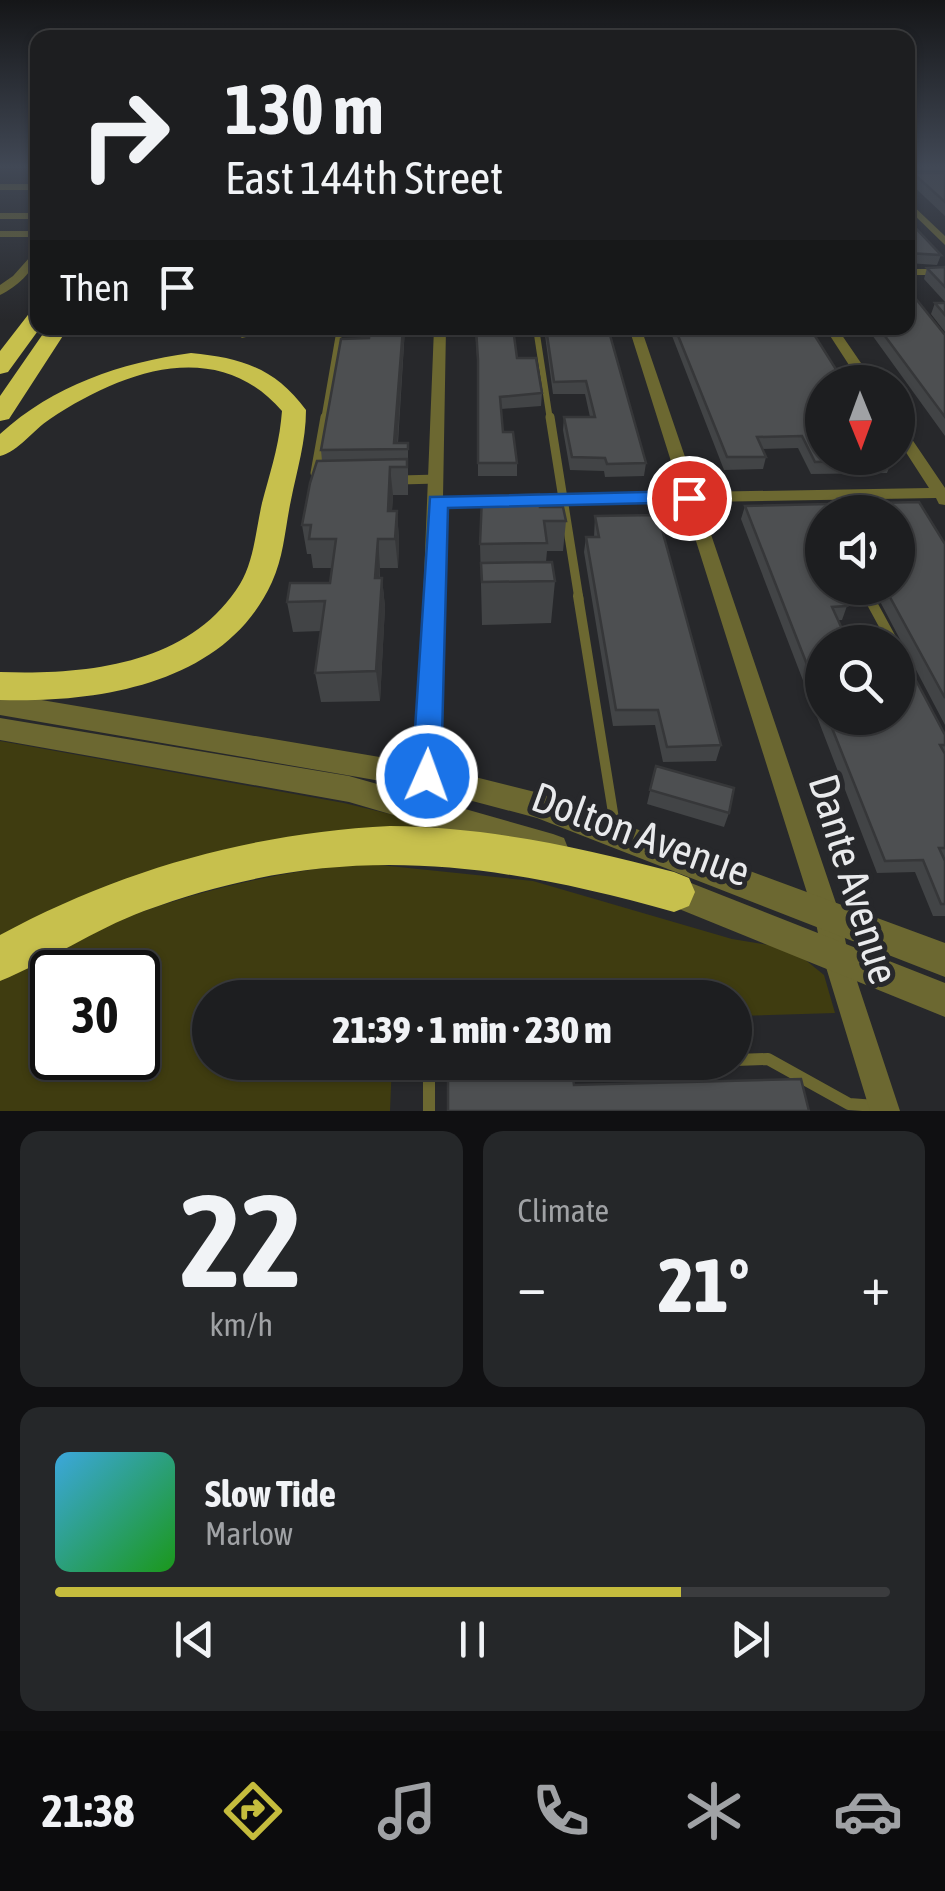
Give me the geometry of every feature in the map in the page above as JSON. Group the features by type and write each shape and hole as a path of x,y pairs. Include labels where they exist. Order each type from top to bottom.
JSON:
{"highway":[{"path":"0,367 30,326"},
{"path":"0,414 52,335"},
{"path":"0,448 36,414 68,394 101,379 165,362 246,369 275,382 294,410 264,560 252,590 230,618 209,637 164,663 130,675 86,686 0,686"},
{"path":"0,959 39,936 122,900 209,870 314,850 392,844 462,850 572,864 674,892"}],"street":[{"path":"921,218 945,242"},
{"path":"0,234 30,234"},
{"path":"0,291 30,261"},
{"path":"915,272 945,272"},
{"path":"427,776 440,335"},
{"name":"Dante Avenue","path":"637,335 828,918 835,954 884,1109"},
{"path":"835,335 855,365"},
{"path":"915,453 943,495"},
{"path":"438,502 805,495"},
{"path":"915,495 943,495"},
{"name":"Dolton Avenue","path":"0,704 427,776 615,831 828,918 945,960"},
{"name":"Dolton Avenue","path":"0,730 350,789 506,831 674,892 945,1000"}],"lane":[{"path":"331,481 313,481 339,335"},
{"path":"537,335 615,831"},
{"path":"384,480 438,479"},
{"path":"752,1059 768,1059 850,1108 884,1109"},
{"path":"799,1076 804,1094"},
{"path":"429,1080 430,1111"}],"shaded area":[{"path":"0,741 344,803 456,830 393,832 0,943"},
{"path":"360,863 533,881 732,939 792,949 824,975 835,1013 752,1015 752,980 192,980 192,1080 391,1080 390,1111 0,1111 0,976 30,960 30,1080 160,1080 160,950 50,950 174,901 265,878"}],"building":[{"path":"915,227 941,255 915,253"},
{"path":"945,267 945,287 927,268"},
{"path":"915,298 945,335 945,417 915,377 915,365 906,365 884,335 915,335"},
{"path":"402,335 394,443 408,443 408,449 321,450 341,339"},
{"path":"476,335 514,335 517,358 536,358 542,393 500,397 503,432 513,432 517,463 478,463"},
{"path":"547,335 610,335 646,463 607,464 605,458 572,457 564,417 595,417 586,381 554,382"},
{"path":"678,335 814,335 833,365 805,365 805,442 802,436 757,437 766,457 727,457"},
{"path":"407,459 407,467 390,467 388,511 397,511 395,539 378,539 375,578 382,578 376,671 315,673 325,601 287,602 290,583 330,583 336,539 309,539 311,525 302,525 317,461"},
{"path":"539,494 540,507 563,507 566,521 544,521 547,543 480,544 482,497"},
{"path":"915,502 919,502 945,544 945,698 915,643 915,625 905,625 894,605 915,605"},
{"path":"805,505 805,605 847,606 832,607 840,625 805,625 805,660 745,506"},
{"path":"658,515 721,745 667,747 658,710 616,710 586,537 599,537 595,516"},
{"path":"552,562 555,581 482,582 481,563"},
{"path":"915,679 945,735 945,745 940,745 945,754 945,848 939,848 945,861 945,904 941,904 923,860 885,861 835,735 915,735"},
{"path":"656,766 734,788 729,813 650,790"},
{"path":"801,1079 809,1111 448,1111 448,1080 573,1080 574,1085"}],"route":[{"path":"427,776 438,502 689,498"}]}
